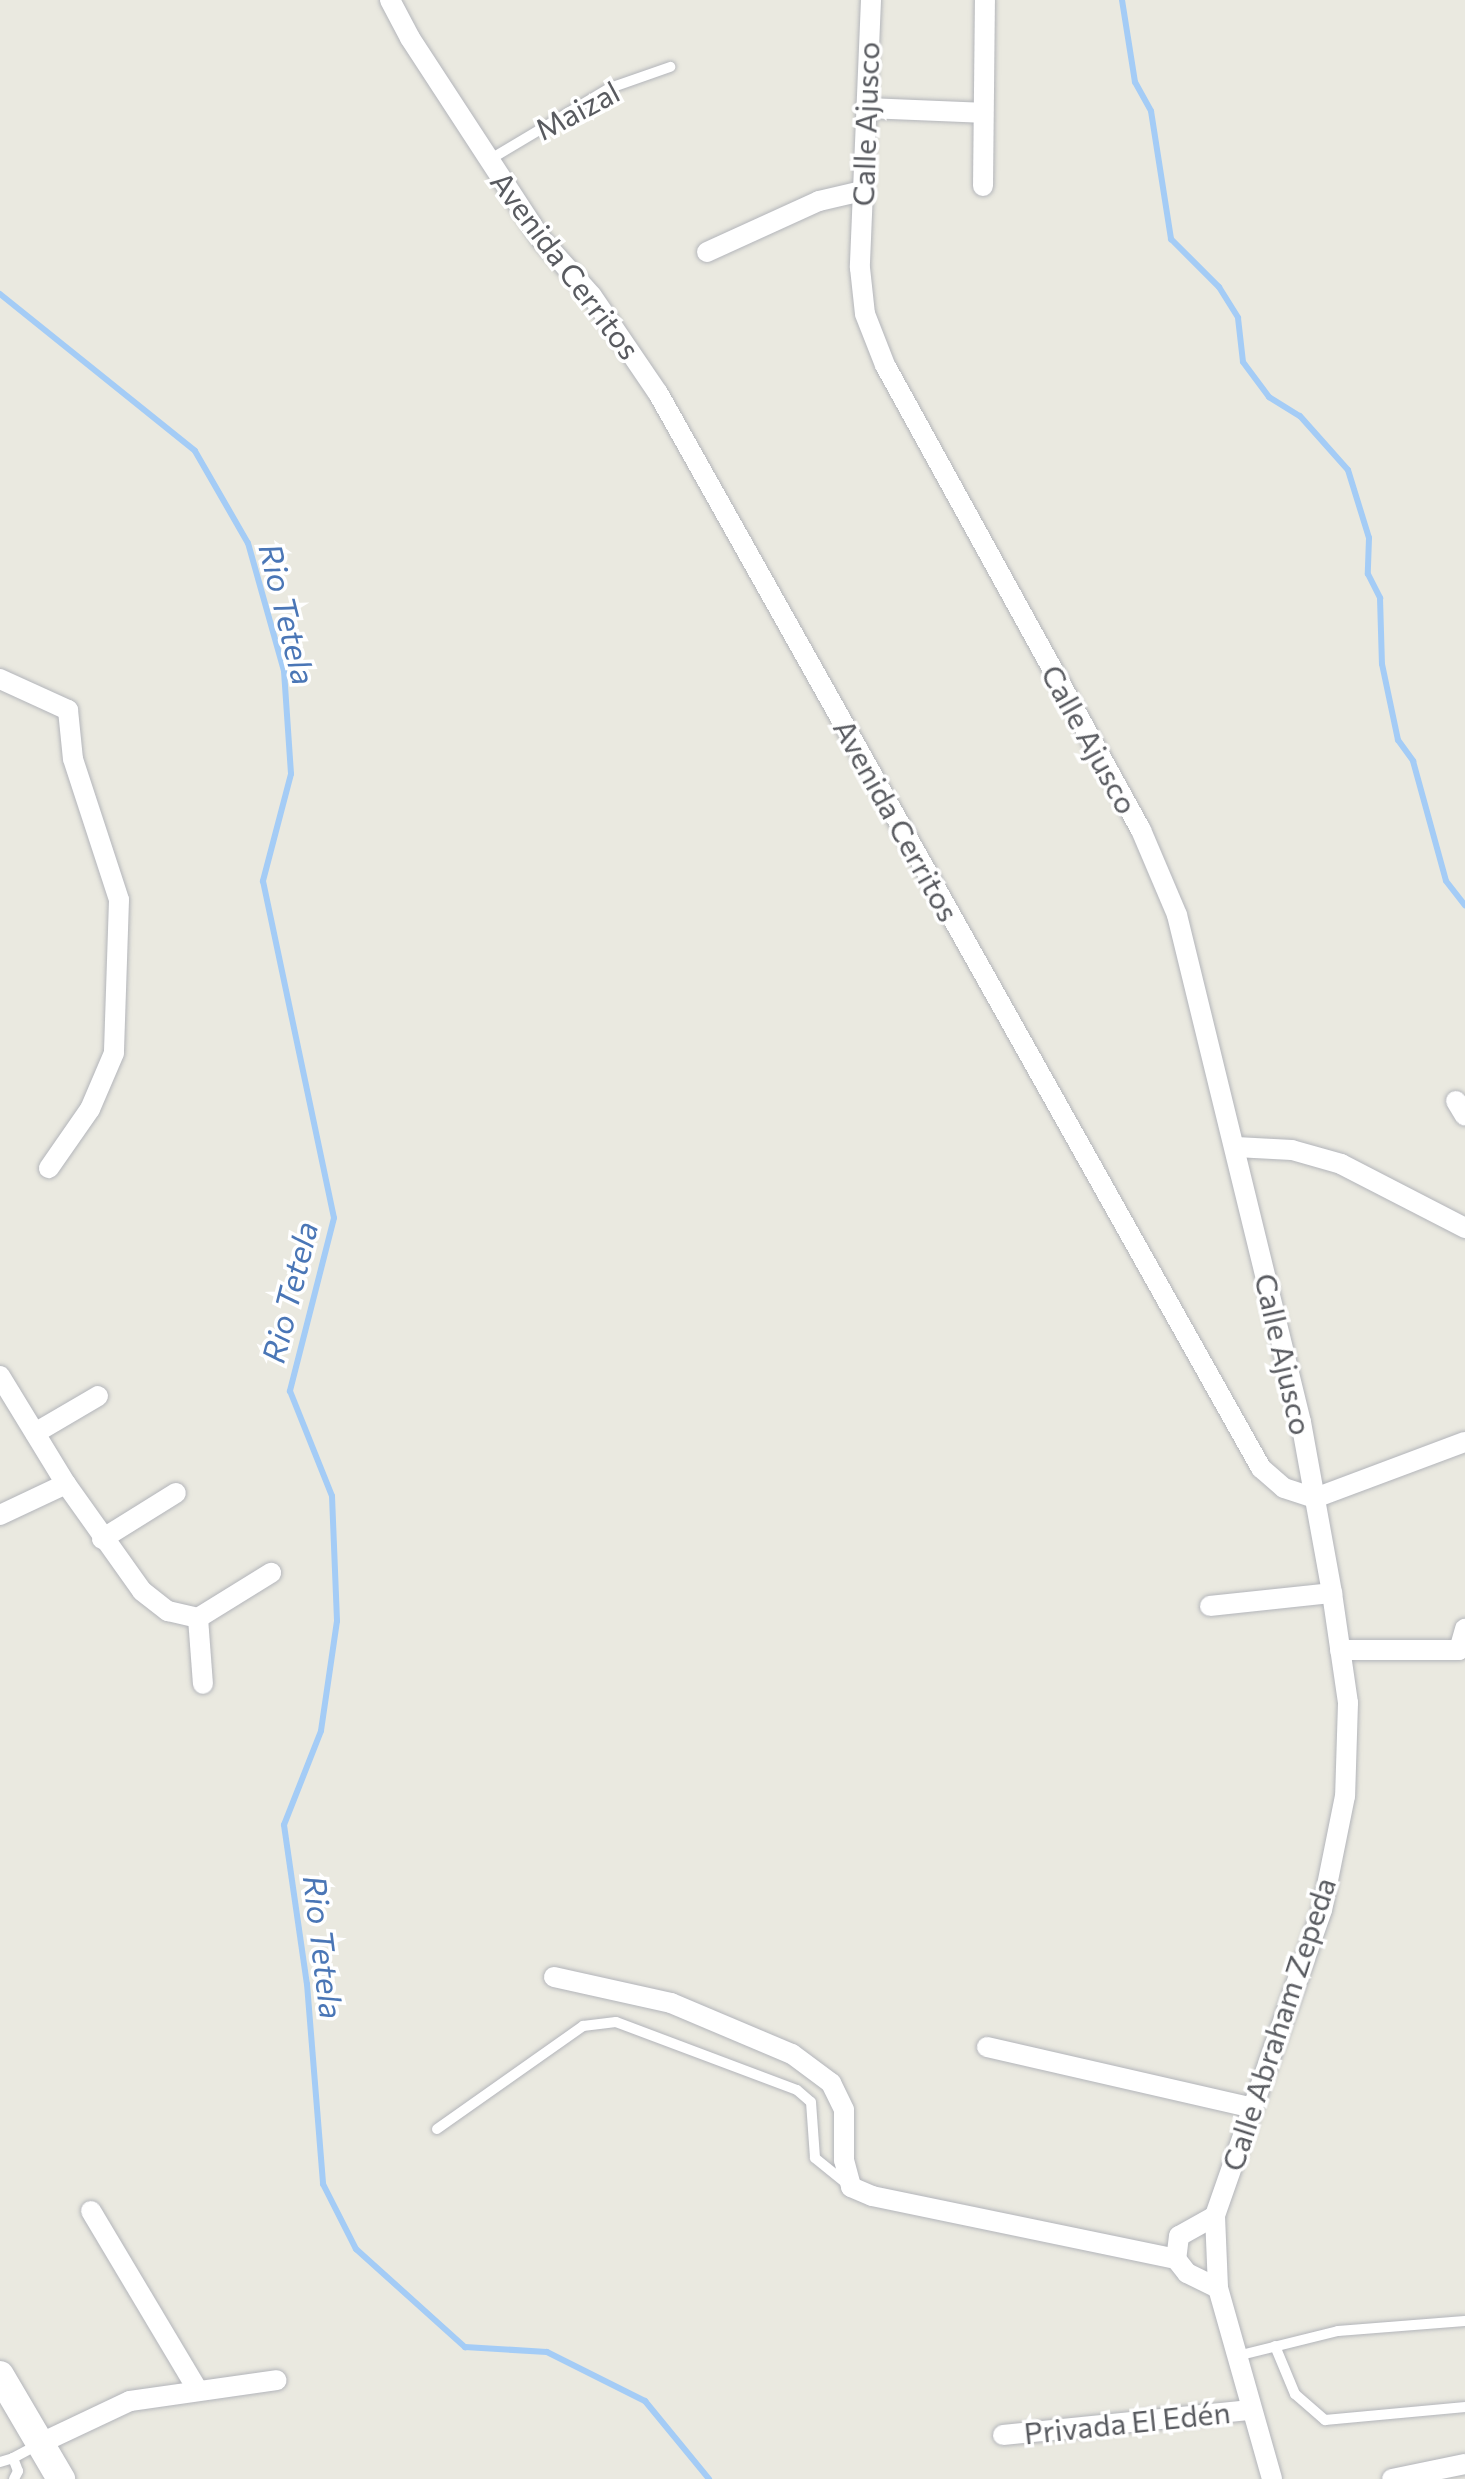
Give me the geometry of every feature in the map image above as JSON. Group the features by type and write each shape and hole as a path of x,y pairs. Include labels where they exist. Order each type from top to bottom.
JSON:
{"street":[{"name":"Avenida Cerritos","path":"390,0 541,239 620,333 658,393 1261,1468 1284,1488 1315,1498"},
{"name":"Calle Ajusco","path":"871,0 862,191 865,314 885,365 1158,865 1177,915 1236,1147 1315,1498"},
{"path":"983,186 985,0"},
{"path":"865,108 983,113"},
{"path":"707,252 819,201 862,191"},
{"path":"0,679 68,710 73,759 119,900 114,1053 90,1109 49,1168"},
{"path":"1236,1147 1292,1150 1341,1164 1465,1228"},
{"path":"0,1376 102,1539 142,1591 168,1611 198,1618 271,1573"},
{"path":"35,1433 98,1396"},
{"path":"1315,1498 1465,1442"},
{"path":"0,1515 66,1484"},
{"path":"102,1539 176,1493"},
{"name":"Calle Abraham Zepeda","path":"1272,2479 1218,2288 1215,2216 1250,2107 1322,1910 1345,1796 1348,1703 1315,1498"},
{"path":"1210,1606 1332,1593"},
{"path":"198,1618 203,1684"},
{"path":"1340,1650 1459,1650 1465,1629"},
{"path":"554,1977 671,2003 792,2054 831,2083 844,2110 844,2160 851,2187 872,2196 1176,2259 1187,2273 1218,2288"},
{"path":"987,2047 1250,2107"},
{"path":"91,2211 197,2389"},
{"path":"1176,2259 1179,2236 1215,2216"},
{"path":"0,2375 61,2479"},
{"path":"41,2443 130,2401 197,2389 277,2380"},
{"name":"Privada El Edén","path":"1003,2435 1251,2410"},
{"path":"1392,2479 1465,2464"}],"lane":[{"name":"Maizal","path":"489,160 610,88 670,67"},
{"path":"437,2129 583,2026 616,2022 797,2090 811,2102 815,2158 851,2187"},
{"path":"1235,2356 1338,2331 1465,2321"},
{"path":"1275,2346 1295,2394 1325,2420 1465,2407"},
{"path":"0,2461 13,2458 41,2443"},
{"path":"13,2458 18,2471 14,2479"}],"waterway":[{"path":"1122,0 1135,82 1151,111 1171,239 1219,287 1238,318 1243,362 1269,397 1300,416 1348,470 1369,538 1368,574 1380,598 1382,664 1398,740 1413,761 1446,881 1465,905"},
{"name":"Rio Tetela","path":"0,294 195,451 248,543 284,671 291,774 263,881 334,1218 290,1391 332,1496 337,1621 321,1731 284,1825 307,1984 323,2184 356,2249 465,2347 547,2352 645,2401 709,2479"}]}
